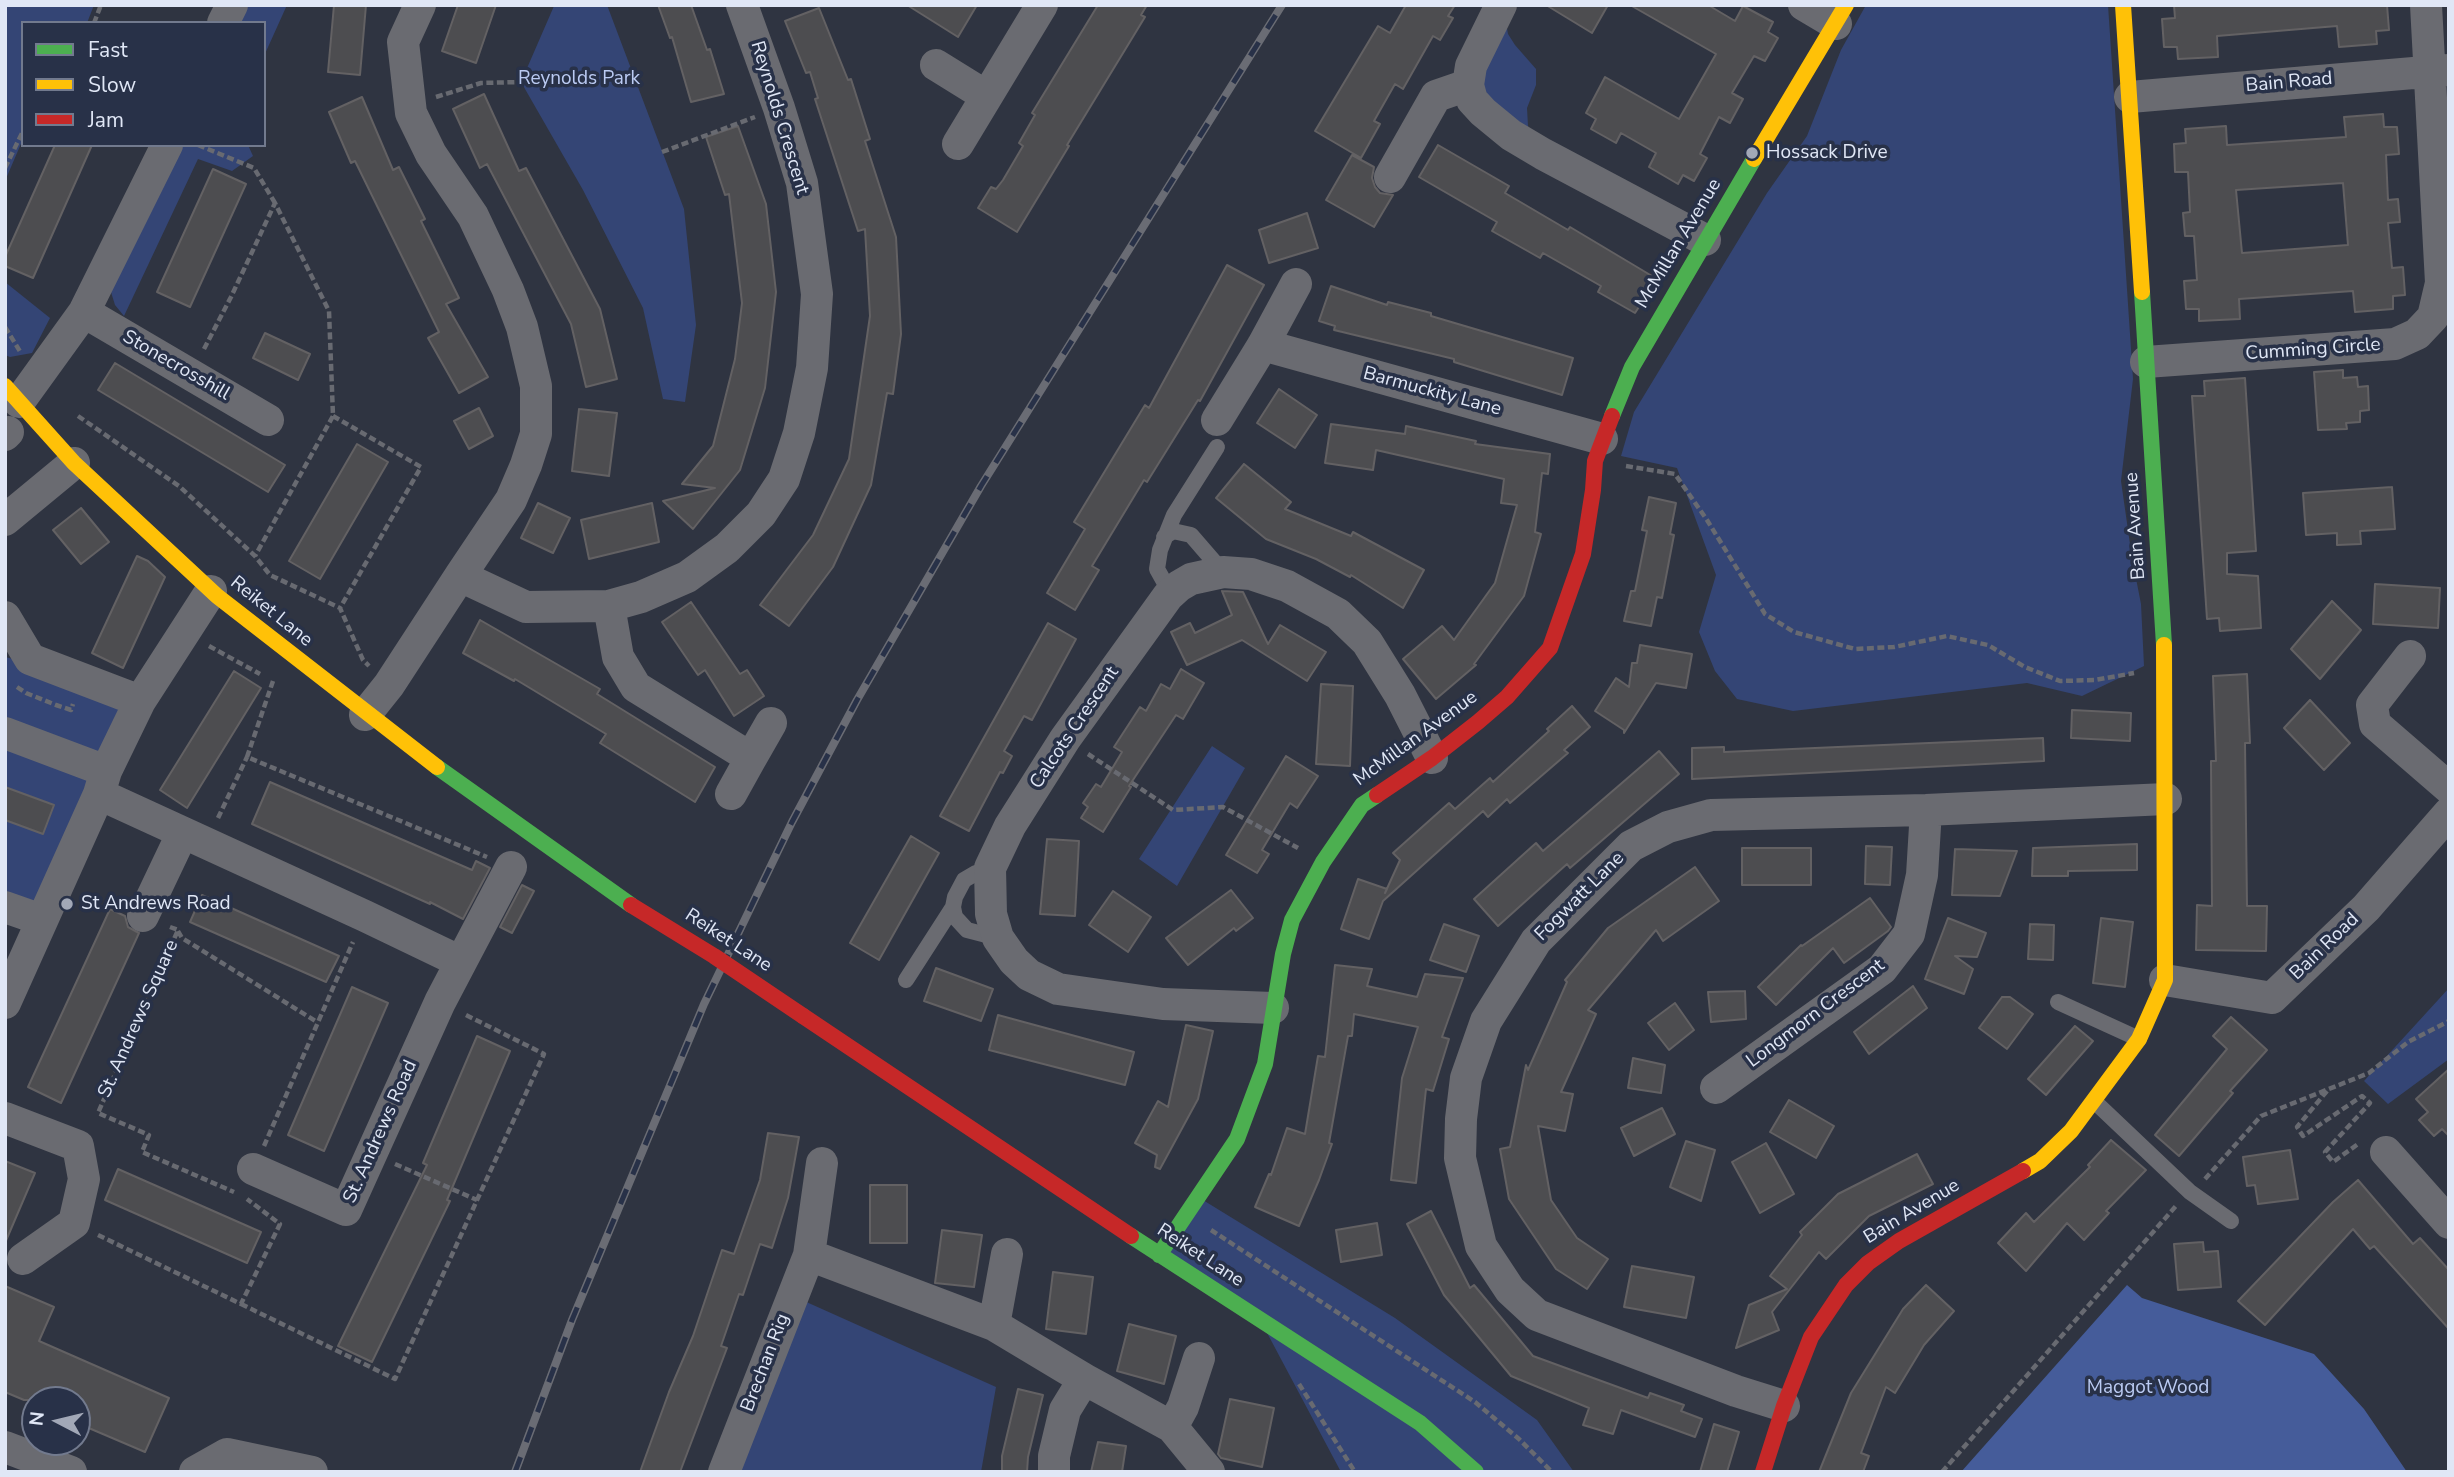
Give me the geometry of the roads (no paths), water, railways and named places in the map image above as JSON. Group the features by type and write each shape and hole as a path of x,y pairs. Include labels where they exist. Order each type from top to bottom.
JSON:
{"street":[{"path":"224,21 232,5"},
{"path":"365,715 389,685 511,500 536,434 536,386 522,327 509,290 473,216 431,154 410,110 403,43 420,5"},
{"name":"Reynolds Crescent","path":"460,576 526,607 609,606 641,597 687,577 727,548 761,514 784,479 799,433 812,368 817,294 802,183 779,108 742,5"},
{"path":"958,144 1041,5"},
{"path":"1501,5 1474,57 1468,85 1472,100 1511,135 1705,240"},
{"path":"1804,5 1841,15"},
{"name":"Bain Avenue","path":"1763,1472 1784,1406 1811,1337 1846,1285 1868,1263 1899,1241 2040,1161 2071,1131 2139,1039 2165,980 2166,799 2163,765 2166,670 2123,5"},
{"name":"Cumming Circle","path":"2146,362 2395,345 2417,334 2433,317 2441,284 2439,71 2426,5"},
{"name":"McMillan Avenue","path":"1159,1255 1237,1139 1265,1063 1273,1008 1292,920 1323,862 1362,805 1432,758 1507,697 1550,648 1583,554 1598,450 1632,367 1841,15"},
{"path":"936,65 986,96"},
{"name":"Bain Road","path":"2130,96 2439,71"},
{"path":"1390,177 1436,96 1468,85"},
{"path":"12,394 84,312 166,147"},
{"path":"1217,434 1296,284"},
{"name":"Stonecrosshill","path":"84,312 268,420"},
{"name":"Barmuckity Lane","path":"1263,345 1598,450"},
{"name":"Reiket Lane","path":"12,394 74,463 211,591 365,715 631,905 714,956 1159,1255 1420,1423 1471,1470"},
{"path":"5,520 74,463"},
{"name":"Calcots Crescent","path":"1273,1008 1163,1004 1058,989 1029,975 1014,961 998,938 989,902 990,869 1010,826 1065,739 1140,631 1171,594 1191,579 1223,572 1251,574 1287,586 1338,614 1367,642 1400,695 1432,758"},
{"path":"5,1003 140,701 211,591"},
{"path":"609,606 618,657 636,687 751,758"},
{"path":"5,617 30,659 140,701"},
{"path":"2410,656 2372,705 2375,724 2449,788"},
{"path":"732,794 771,723"},
{"path":"5,733 102,782 194,839 461,962"},
{"name":"Fogwatt Lane","path":"1784,1406 1736,1391 1537,1315 1510,1290 1481,1246 1460,1158 1466,1078 1486,1021 1536,940 1632,846 1668,827 1711,815 1926,810 2166,799"},
{"name":"Longmorn Crescent","path":"1716,1088 1882,969 1909,934 1922,875 1926,810"},
{"name":"Bain Road","path":"2165,980 2272,998 2367,908 2449,813"},
{"path":"143,916 194,839"},
{"name":"St. Andrews Road","path":"247,1182 346,1210 440,1002 511,867"},
{"path":"5,906 42,920"},
{"path":"5,1118 78,1146 84,1179 74,1223 23,1259"},
{"path":"2376,1145 2449,1223"},
{"name":"Brechan Rig","path":"724,1472 809,1255 822,1163"},
{"path":"994,1325 1007,1254"},
{"path":"809,1255 994,1325 1084,1379 1172,1427 1203,1470"},
{"path":"1172,1427 1183,1407 1199,1358"},
{"path":"1054,1472 1054,1456 1065,1410 1084,1379"},
{"path":"5,1447 71,1472"},
{"path":"195,1472 227,1454 312,1472"}],"lane":[{"path":"1171,594 1157,569 1157,559 1174,515 1217,434"},
{"path":"1164,537 1173,531 1191,535 1223,572"},
{"path":"906,980 953,907 964,880 990,869"},
{"path":"953,907 955,917 967,930 998,938"},
{"path":"2058,1002 2139,1039"},
{"path":"2094,1101 2190,1192 2231,1221"}],"railway":[{"path":"515,1472 572,1320 704,1004 792,822 857,700 981,486 1282,5"}],"place":[{"name":"Hossack Drive","path":"1752,153"},
{"name":"St Andrews Road","path":"67,904"}],"park label":[{"name":"Reynolds Park","path":"579,79"},
{"name":"Maggot Wood","path":"2148,1388"}]}
